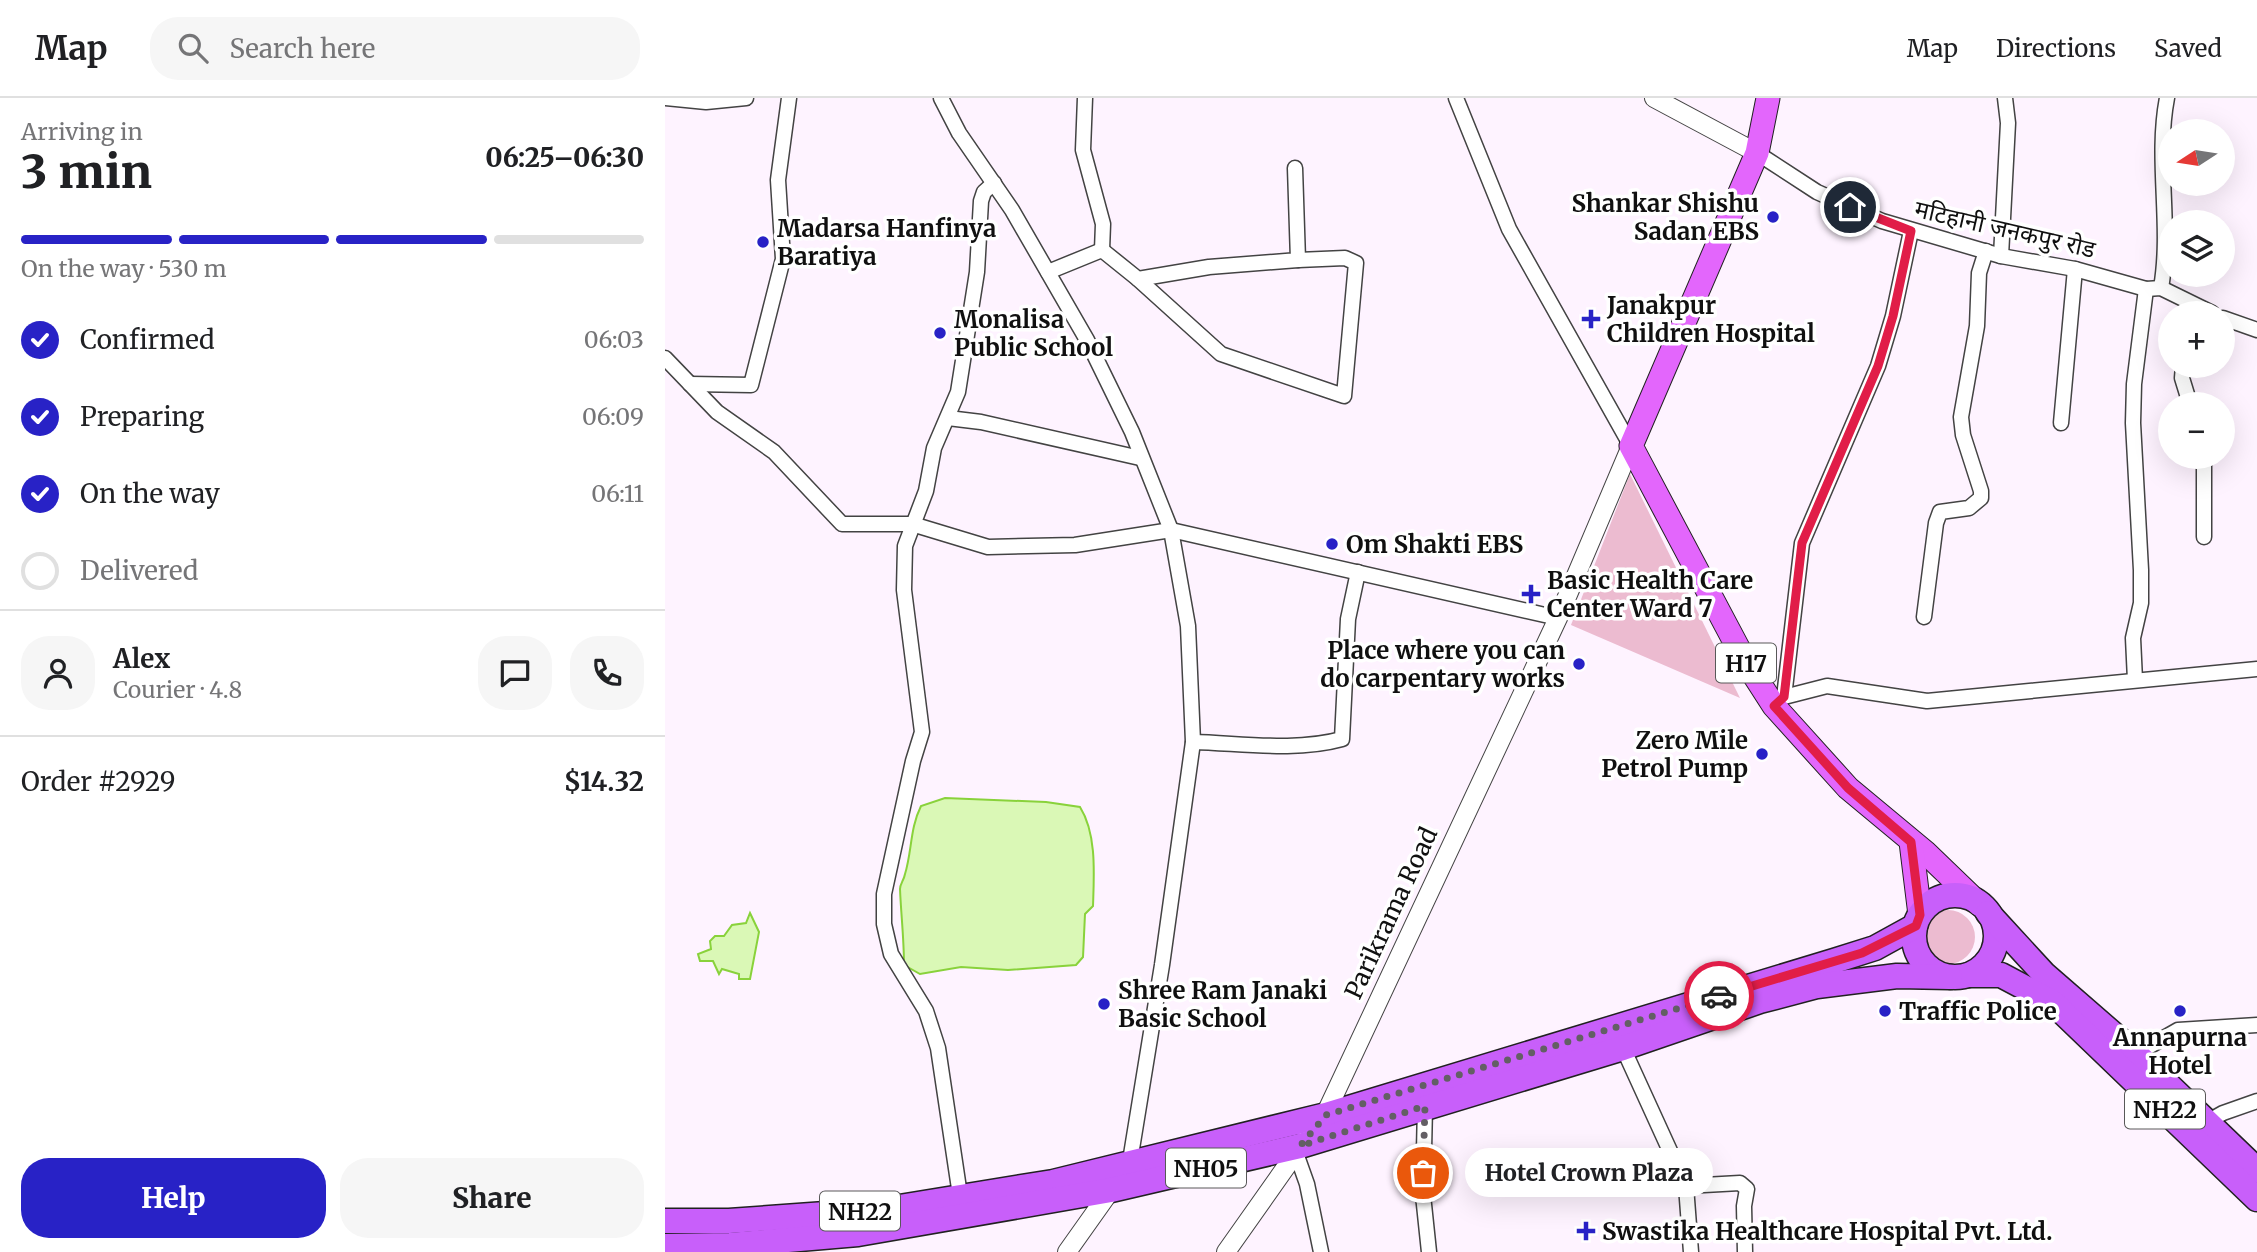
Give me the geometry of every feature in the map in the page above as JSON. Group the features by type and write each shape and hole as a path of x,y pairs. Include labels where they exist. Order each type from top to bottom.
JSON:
{"highway":[{"name":"NH22","path":"665,1246 730,1245 858,1234 1129,1161 1326,1115 1853,956 1918,921 1930,904 1951,896 1966,897 1984,909 2044,974 2136,1054 2257,1170"},
{"path":"1960,976 1985,964 1994,948 1995,930 1984,909"},
{"name":"NH22","path":"1918,921 1915,946 1922,961 1935,972 1960,976"},
{"name":"NH22","path":"1298,1150 1425,1106 1623,1048 1760,1001 1817,986 1897,975 2001,975 2052,1002 2257,1199"},
{"name":"NH05","path":"1111,1190 1298,1150"},
{"name":"NH22","path":"665,1221 729,1221 962,1207 1111,1190"}],"main road":[{"path":"1631,446 1757,153 1768,98"},
{"name":"H17","path":"1631,446 1745,661 1848,788 1984,909"},
{"path":"1911,842 1918,921"}],"street":[{"path":"665,99 706,102 746,98"},
{"path":"690,384 751,385 783,259 778,180 789,98"},
{"path":"941,98 959,134 994,183 1087,340 1132,432 1140,458 1171,530 1188,626 1193,742 1162,965 1129,1161 1067,1252"},
{"path":"1085,98 1083,150 1103,225 1102,250"},
{"path":"1456,98 1509,229 1631,446"},
{"path":"1654,98 1757,153"},
{"path":"2001,256 2008,123 2005,98"},
{"path":"2136,680 2133,638 2141,603 2141,581 2133,423 2134,384 2154,288 2166,210 2162,125 2167,98"},
{"name":"मटिहानी जनकपुर रोड","path":"1757,153 1817,192 1911,231 2001,256 2075,268 2154,288 2178,301"},
{"path":"1295,168 1298,260"},
{"path":"962,1207 938,1048 926,1011 891,954 884,925 884,894 891,854 922,732 904,590 905,546 926,491 933,448 949,418 958,392 968,340 981,201 994,183"},
{"path":"1911,231 1893,316 1878,366 1802,543 1779,702 1827,686 1927,701 2257,669"},
{"path":"1048,272 1102,250"},
{"path":"1102,250 1139,279 1221,354 1344,396 1356,263 1345,258 1298,260 1209,267 1139,279"},
{"path":"1924,617 1936,523 1940,512 1969,508 1981,498 1963,435 1961,417 1977,326 1979,273 1986,251"},
{"path":"2061,423 2075,268"},
{"path":"2235,322 2257,330"},
{"path":"665,358 716,412 774,452 842,524 912,524 988,547 1076,545 1171,530 1558,618"},
{"path":"949,418 981,422 1140,458"},
{"name":"Parikrama Road","path":"1226,1252 1326,1115 1558,618 1631,446"},
{"path":"2204,469 2204,537"},
{"path":"1193,742 1329,743 1342,739 1348,619 1358,572"},
{"path":"2136,1054 2178,1030 2257,1025"},
{"path":"1623,1048 1686,1186 1691,1252"},
{"path":"2207,1122 2223,1113 2257,1101"},
{"path":"1425,1106 1423,1195 1429,1252"},
{"path":"1298,1150 1321,1252"},
{"path":"1686,1186 1740,1183 1747,1189 1744,1206 1745,1252"}],"shaded area":[{"path":"1630,474 1740,698 1571,625"},
{"path":"945,798 1046,802 1080,807 1092,842 1094,881 1093,906 1085,914 1083,957 1076,965 1008,970 961,967 920,974 904,965 900,889 915,823 921,806"},
{"path":"1948,910 1967,918 1975,937 1967,956 1948,964 1929,956 1921,937 1929,918"},
{"path":"750,913 759,932 750,979 739,979 739,974 722,969 719,974 713,961 700,961 698,954 711,949 710,941 715,936 724,936 732,925 746,923"}],"way so far":[{"path":"1423,1173 1425,1106 1300,1146 1326,1115 1719,996"}],"place":[{"name":"Shankar Shishu Sadan EBS","path":"1773,217"},
{"name":"Madarsa Hanfinya Baratiya","path":"763,242"},
{"name":"Janakpur Children Hospital","path":"1591,319"},
{"name":"Monalisa Public School","path":"940,333"},
{"name":"Om Shakti EBS","path":"1332,544"},
{"name":"Basic Health Care Center Ward 7","path":"1531,594"},
{"name":"Place where you can do carpentary works","path":"1579,664"},
{"name":"Zero Mile Petrol Pump","path":"1762,754"},
{"name":"Shree Ram Janaki Basic School","path":"1104,1004"},
{"name":"Traffic Police","path":"1885,1011"},
{"name":"Annapurna Hotel","path":"2180,1011"},
{"name":"Hotel Crown Plaza","path":"1423,1173"},
{"name":"Swastika Healthcare Hospital Pvt. Ltd.","path":"1586,1231"}],"route":[{"path":"1719,996 1875,948 1916,926 1920,915 1911,842 1848,788 1774,706 1784,697 1802,543 1854,428 1878,366 1893,316 1911,231 1850,207"}]}
